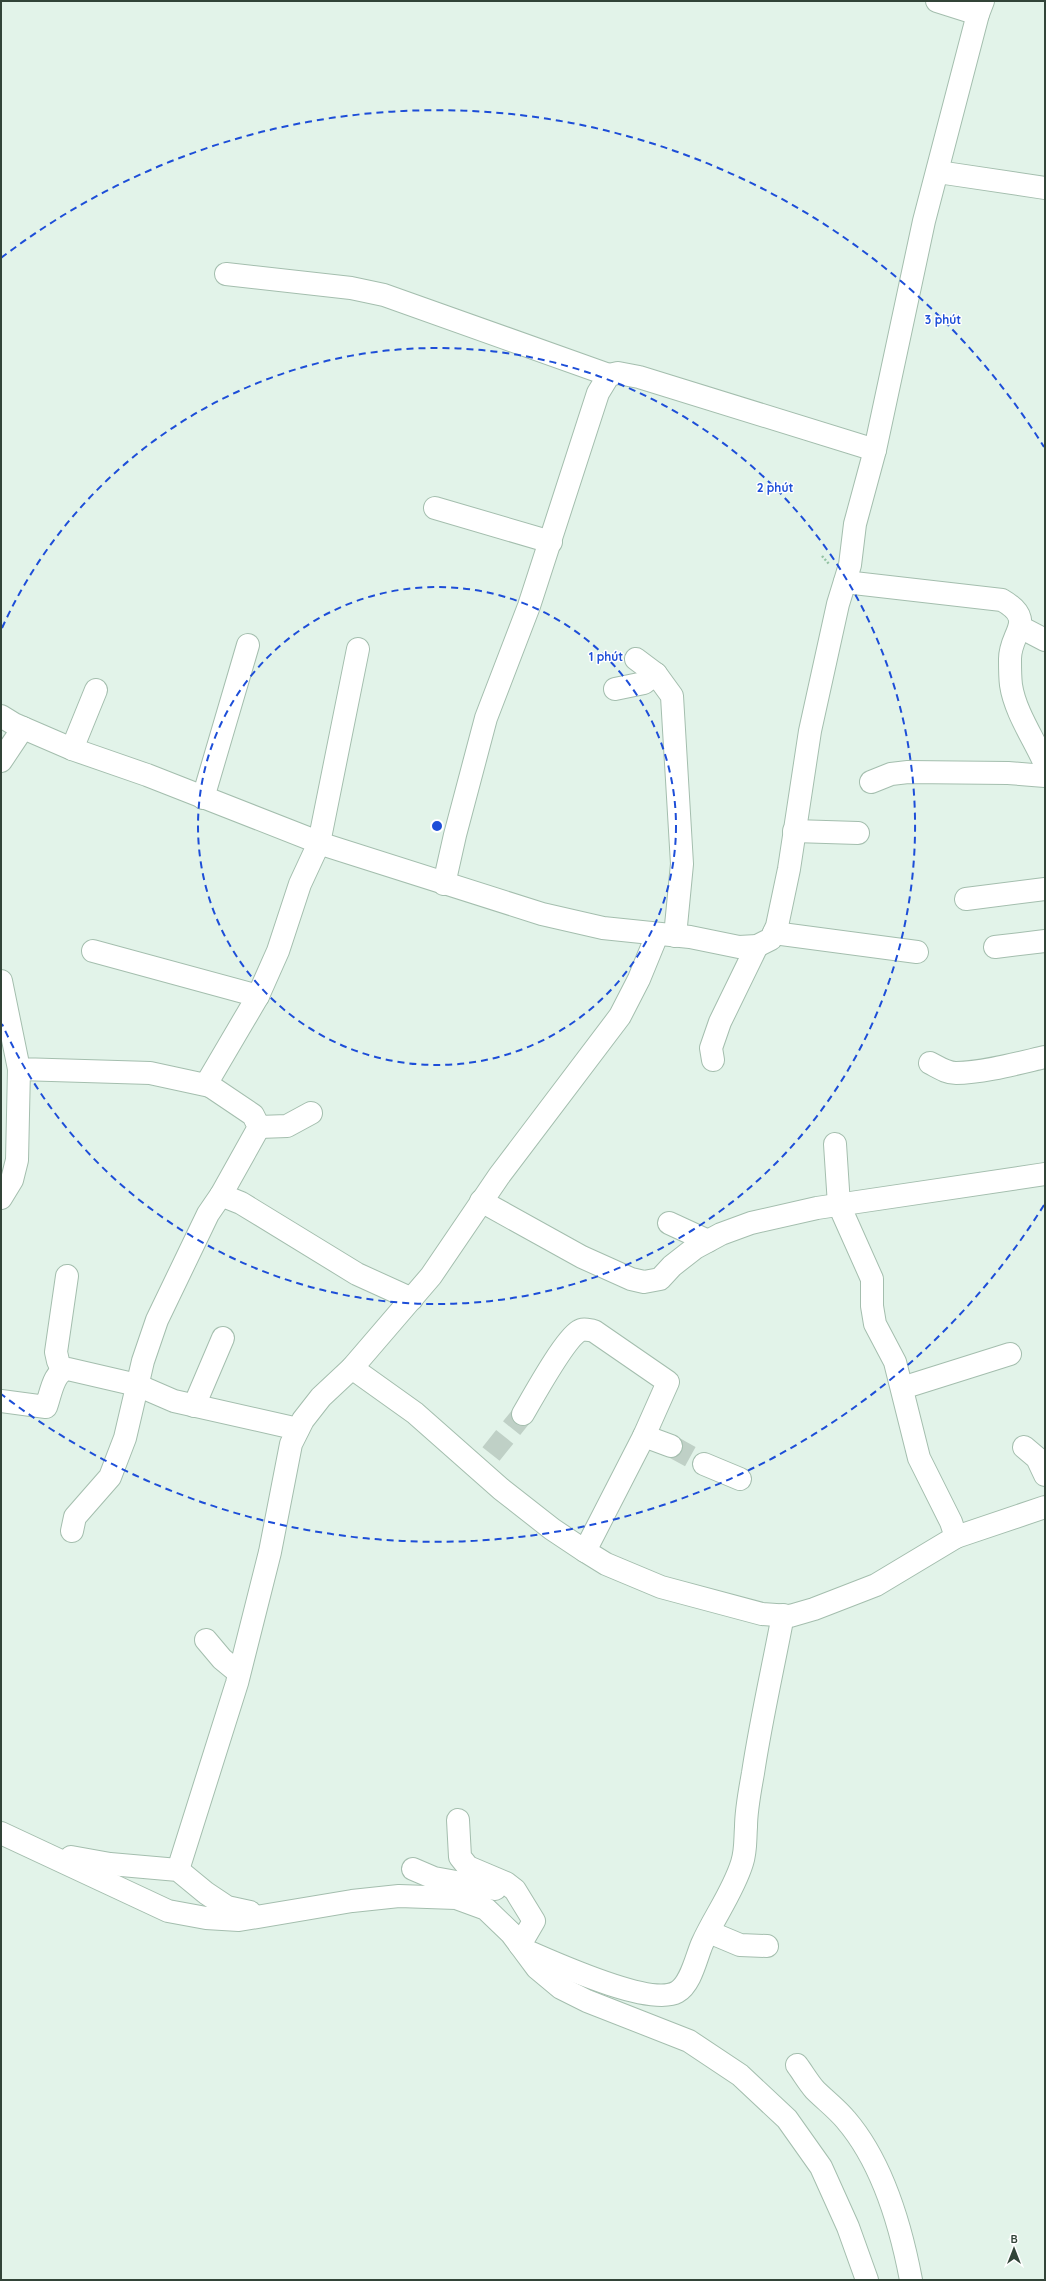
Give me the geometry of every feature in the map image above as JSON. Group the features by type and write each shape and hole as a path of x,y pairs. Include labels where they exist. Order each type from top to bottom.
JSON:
{"street":[{"path":"1,716 72,749 319,843 542,914 603,928 690,937 739,947 757,946 771,939 774,933 789,869 810,732 838,604 850,565 855,524 875,450 924,222 981,7 937,1"},
{"path":"938,172 1045,188"},
{"path":"226,274 352,288 384,295 609,374 618,373 639,376 875,450"},
{"path":"444,884 456,828 486,718 529,606 551,542 598,393 609,374"},
{"path":"435,508 551,542"},
{"path":"845,582 1002,600 1014,607 1020,617 1020,627 1010,655 1011,685 1017,707 1045,764"},
{"path":"1020,627 1045,640"},
{"path":"203,798 248,645"},
{"path":"210,1086 208,1082 210,1075 258,996 278,951 300,884 319,843 358,649"},
{"path":"178,1870 197,1815 239,1673 270,1552 291,1444 302,1420 321,1397 352,1368 431,1276 481,1202 620,1016 639,979 666,935 682,864 672,696 656,674 636,659"},
{"path":"615,689 644,683 656,674"},
{"path":"72,749 96,690"},
{"path":"1,761 24,728"},
{"path":"872,782 891,774 908,772 1008,773 1045,776"},
{"path":"794,831 858,833"},
{"path":"966,899 1045,889"},
{"path":"774,933 917,952"},
{"path":"995,947 1045,941"},
{"path":"713,1060 711,1048 720,1022 757,946"},
{"path":"93,951 258,996"},
{"path":"1,981 19,1069 17,1160 12,1180 1,1198"},
{"path":"930,1063 944,1071 956,1073 1001,1067 1045,1057"},
{"path":"19,1069 150,1073 210,1086 253,1115 259,1127"},
{"path":"259,1127 287,1126 311,1113"},
{"path":"72,1531 76,1517 110,1477 125,1438 133,1408 136,1385 157,1320 208,1214 221,1195 259,1127"},
{"path":"835,1144 839,1205 872,1279 872,1306 876,1324 895,1362 919,1458 951,1522 956,1537"},
{"path":"481,1202 582,1257 630,1279 644,1282 660,1279 672,1266 708,1241 721,1234 751,1223 839,1205 1045,1174"},
{"path":"221,1195 241,1203 357,1274 412,1299"},
{"path":"669,1223 708,1241"},
{"path":"62,1370 56,1352 67,1276"},
{"path":"523,1414 563,1350 578,1331 584,1329 594,1331 668,1382 644,1436 585,1551"},
{"path":"194,1406 223,1338"},
{"path":"902,1388 1010,1354"},
{"path":"352,1368 484,1462 552,1529 606,1564 660,1586 762,1614 790,1616 814,1609 876,1585 956,1537 1045,1507"},
{"path":"62,1370 87,1372 136,1385 174,1401 298,1429"},
{"path":"1,1401 46,1407 57,1376 62,1370"},
{"path":"644,1436 671,1446"},
{"path":"1024,1447 1037,1458 1045,1474"},
{"path":"704,1464 740,1479"},
{"path":"626,2015 662,1995 677,1992 685,1984 742,1863 746,1846 746,1827 752,1774 783,1615"},
{"path":"206,1640 222,1659 239,1673"},
{"path":"458,1820 460,1857 468,1867 506,1883 515,1890 534,1921 518,1943"},
{"path":"1,1833 168,1911 206,1918 239,1920 352,1901 399,1896 450,1897 486,1909 518,1943 537,1968 561,1988 689,2041 740,2075 787,2119 821,2167 848,2227 867,2280"},
{"path":"42,1852 110,1864 178,1870 206,1893 227,1907 274,1915"},
{"path":"413,1869 434,1878 492,1888 503,1893 515,1907 518,1943"},
{"path":"709,1932 740,1945 767,1946"},
{"path":"518,1943 598,1980 633,1991 662,1995"},
{"path":"797,2065 814,2089 846,2120 866,2149 887,2191 905,2250 911,2280"}],"tunnel":[{"path":"491,1454 523,1414"},
{"path":"671,1446 704,1464"}]}
